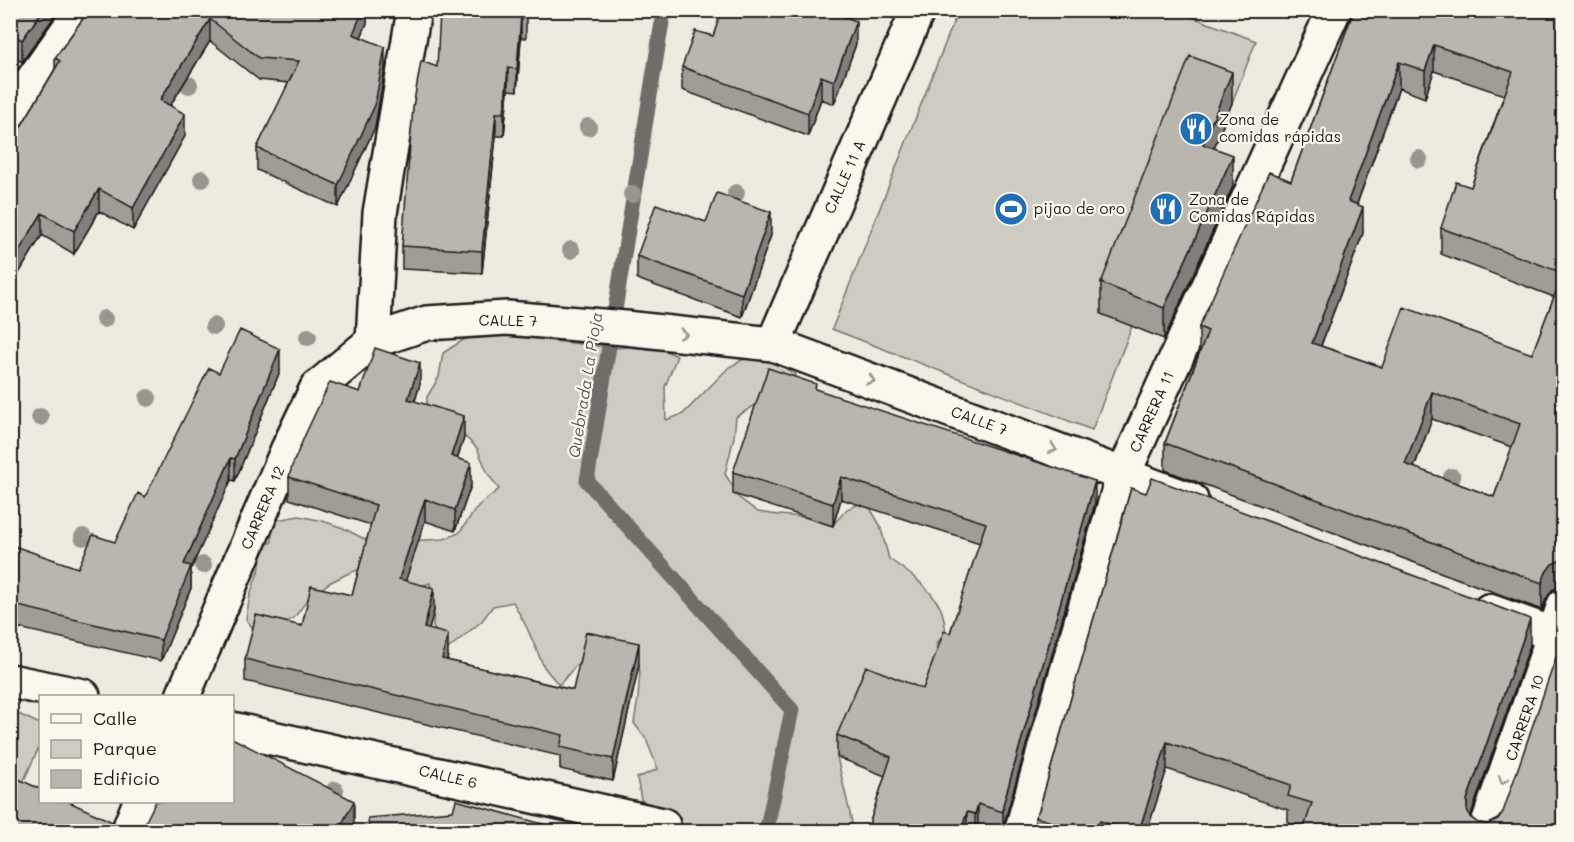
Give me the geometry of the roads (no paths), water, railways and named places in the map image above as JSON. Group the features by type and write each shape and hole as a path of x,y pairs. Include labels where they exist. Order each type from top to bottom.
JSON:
{"street":[{"path":"10,112 82,10"},
{"path":"373,341 380,213 414,10"},
{"name":"CALLE 11 A","path":"772,344 918,10"},
{"name":"CARRERA 11","path":"1021,831 1123,475 1334,10"},
{"name":"CALLE 7","path":"373,341 427,323 507,318 772,344 1222,512"},
{"name":"CARRERA 12","path":"183,695 288,449 317,388 373,341"},
{"path":"1465,602 1560,626"},
{"name":"CARRERA 10","path":"1485,831 1560,626"},
{"path":"10,681 78,695"},
{"name":"CALLE 6","path":"234,729 663,825"},
{"path":"128,831 139,803"}],"waterway":[{"name":"Quebrada La Pioja","path":"664,10 587,481 792,710 766,832"}],"place":[{"name":"Zona de comidas rápidas","path":"1196,129"},
{"name":"pijao de oro","path":"1011,209"},
{"name":"Zona de Comidas Rápidas","path":"1166,209"}]}
